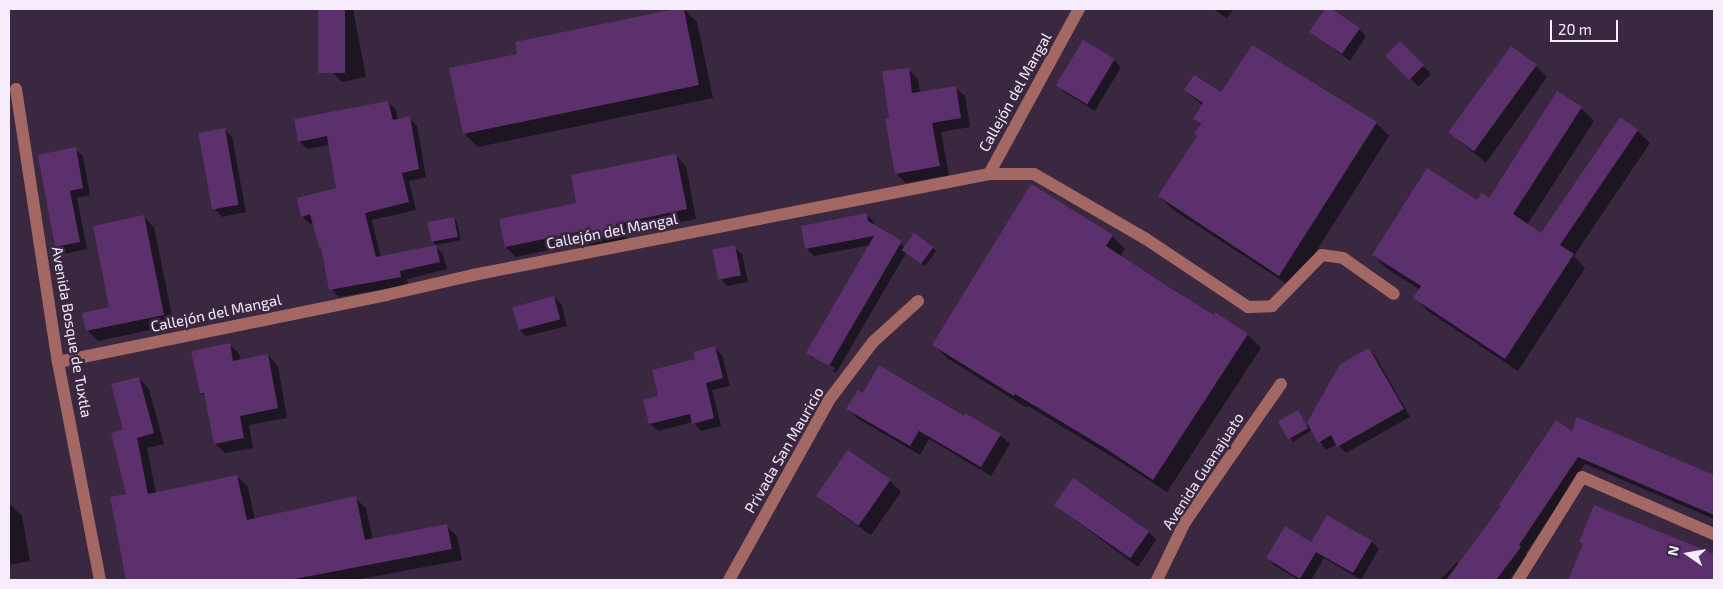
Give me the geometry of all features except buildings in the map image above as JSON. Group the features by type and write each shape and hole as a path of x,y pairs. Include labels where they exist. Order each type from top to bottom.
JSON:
{"street":[{"name":"Callejón del Mangal","path":"58,362 386,295 473,275 989,174 1079,9"},
{"name":"Avenida Bosque de Tuxtla","path":"16,89 58,362 100,580"},
{"path":"989,174 1034,174 1146,239 1248,307 1272,306 1322,255 1343,258 1394,294"},
{"name":"Privada San Mauricio","path":"729,580 829,400 873,342 918,301"},
{"name":"Avenida Guanajuato","path":"1157,580 1185,522 1281,384"},
{"path":"1520,580 1582,477 1714,534"}]}
